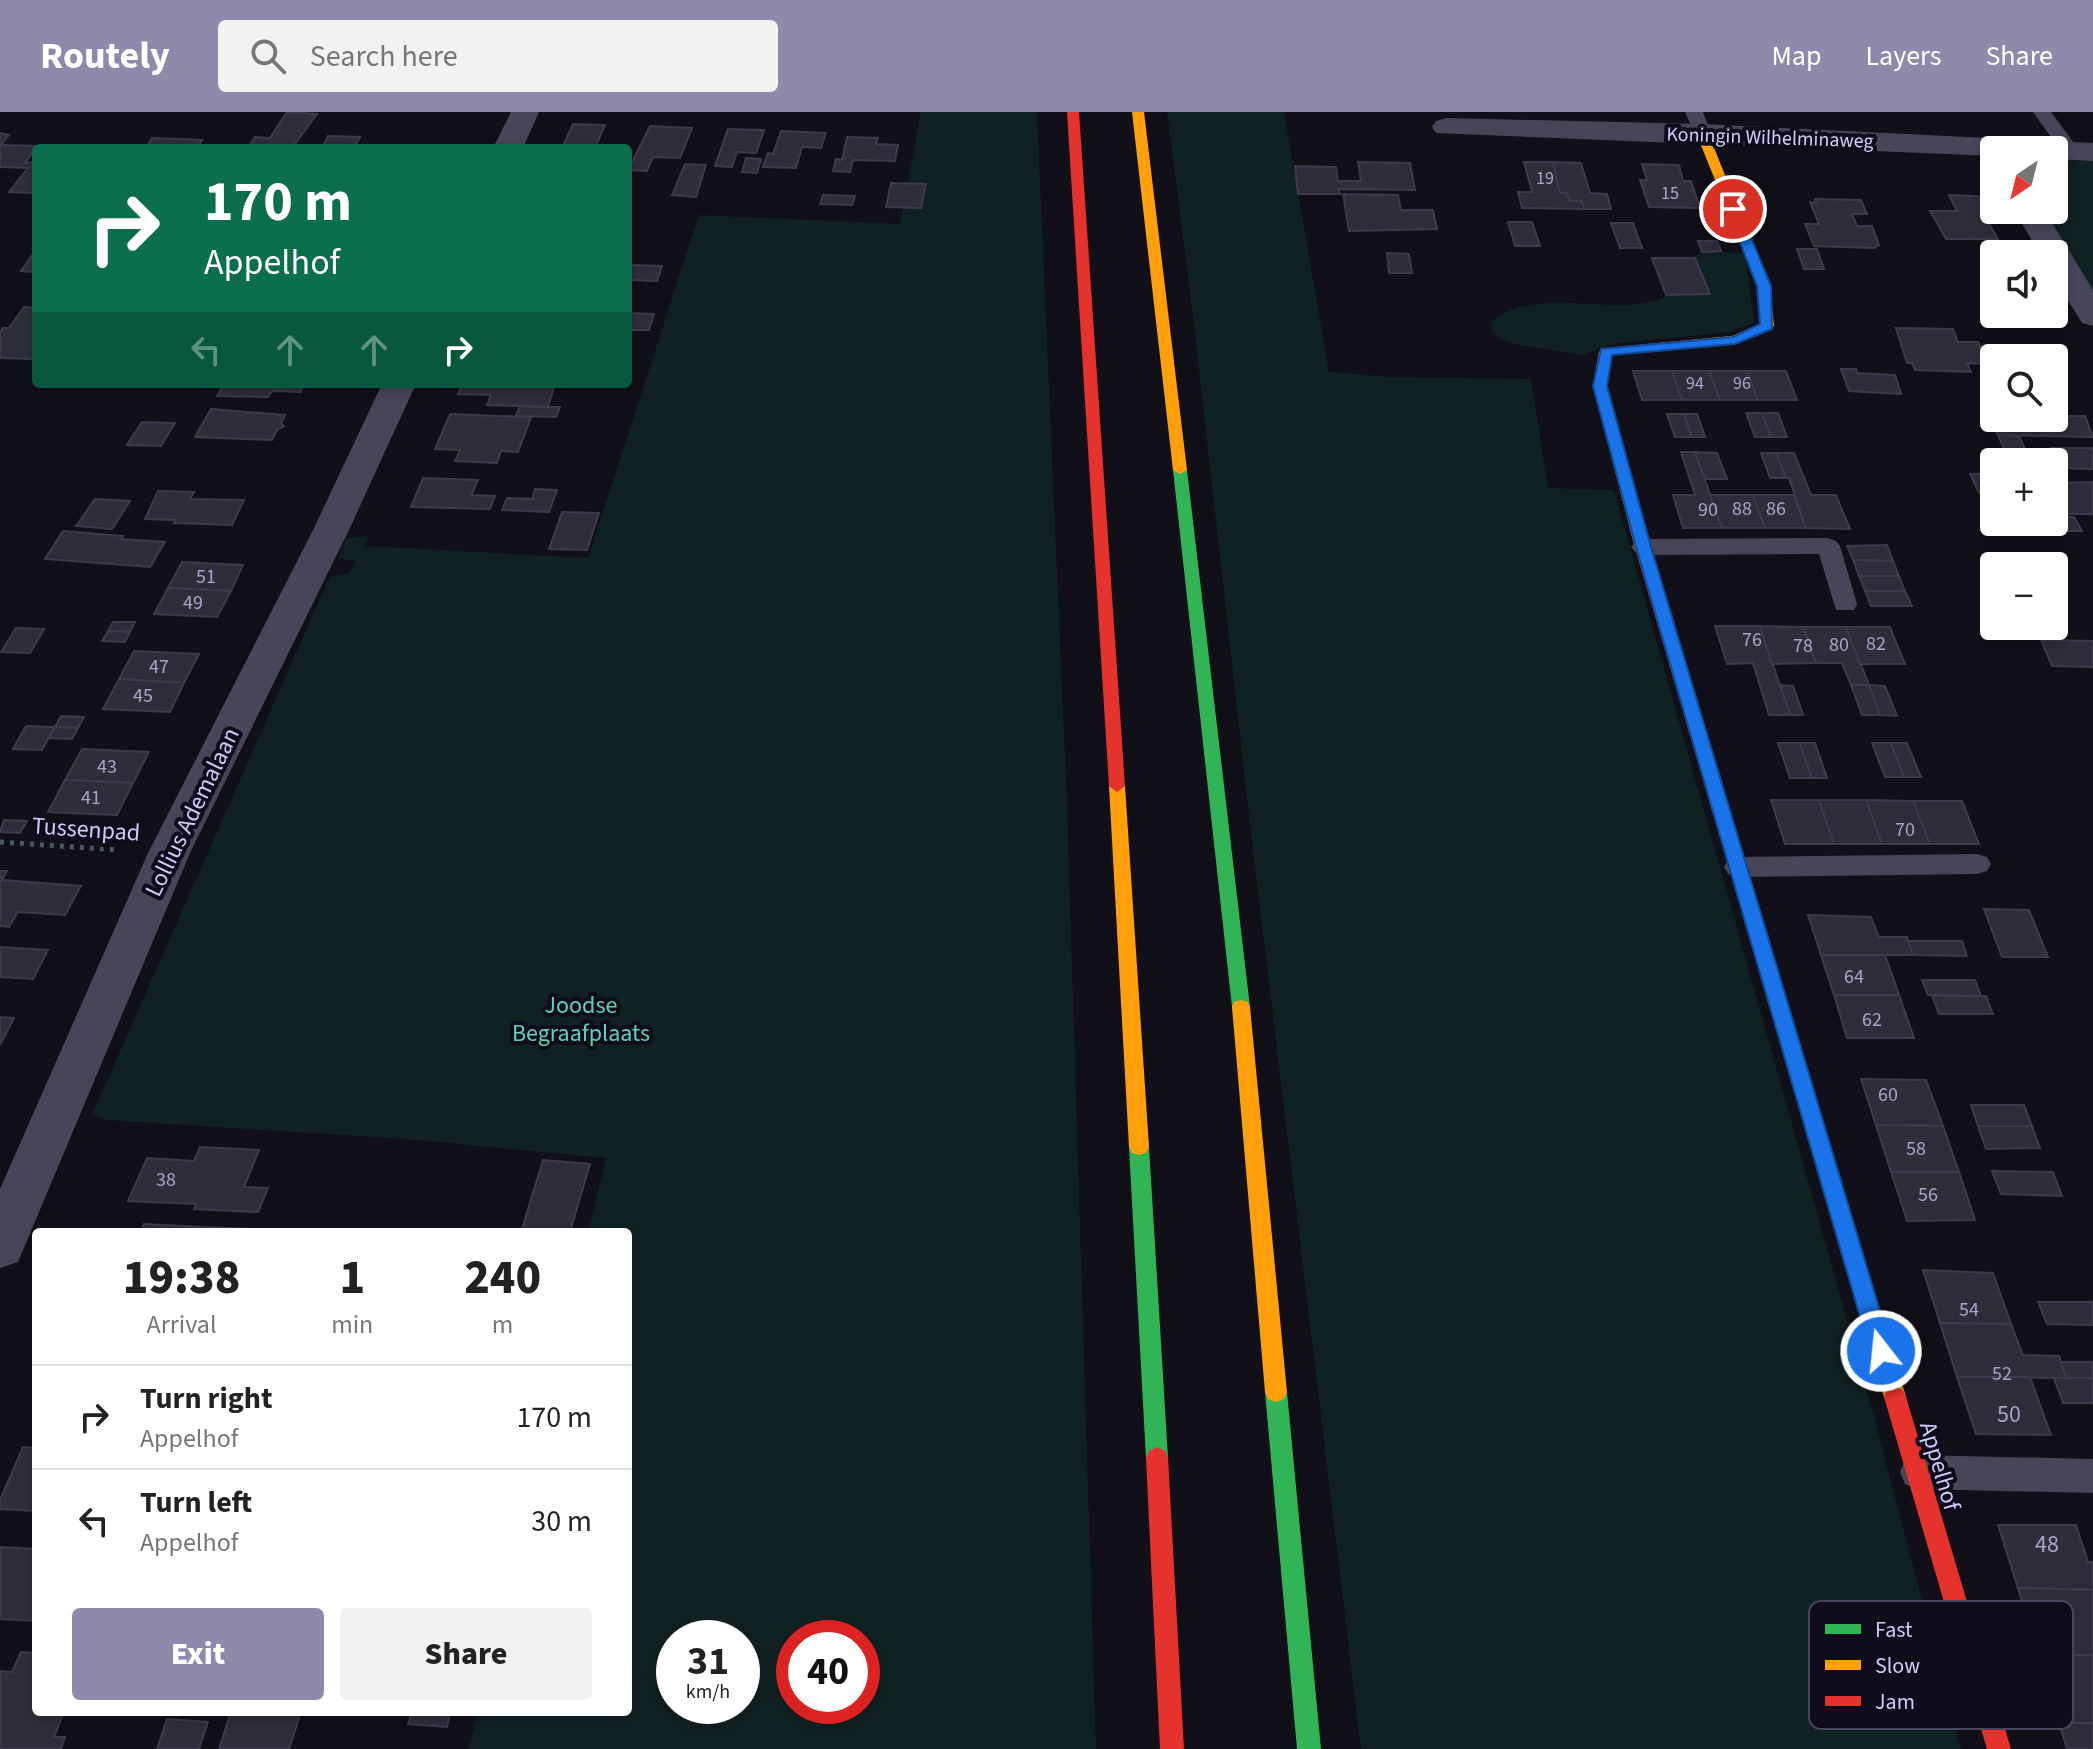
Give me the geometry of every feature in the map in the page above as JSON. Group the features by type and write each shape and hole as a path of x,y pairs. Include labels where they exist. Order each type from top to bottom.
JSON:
{"main road":[{"path":"1073,112 1132,1008 1172,1749"},
{"path":"1138,112 1239,983 1309,1749"},
{"name":"Appelhof","path":"1698,122 1764,286 1767,326 1735,340 1606,352 1600,386 1643,547 1955,1601"},
{"name":"Appelhof","path":"1993,1729 1999,1749"}],"street":[{"path":"510,144 525,112"},
{"name":"Koningin Wilhelminaweg","path":"1446,127 1698,122 1980,147"},
{"path":"2037,224 2093,316"},
{"name":"Lollius Ademalaan","path":"0,1246 169,853 331,530 397,388"}],"lane":[{"path":"2042,112 2081,151"},
{"path":"1643,547 1828,546 1845,604"},
{"path":"1738,867 1977,864"},
{"path":"1917,1472 2093,1476"}],"path":[{"name":"Tussenpad","path":"0,842 169,853"}],"green space":[{"name":"Joodse Begraafplaats","path":"921,112 1037,112 1067,804 1096,1749 469,1749 476,1716 632,1716 632,1228 589,1228 606,1158 406,1139 107,1120 92,1115 330,576 349,574 355,561 338,558 346,538 369,536 365,546 588,558 699,215 900,224"},
{"path":"1167,112 1284,112 1329,372 1393,377 1531,379 1548,488 1614,490 1870,1402 1922,1601 1809,1601 1809,1729 1956,1729 1961,1749 1361,1749 1249,816"},
{"path":"2068,160 2093,161 2093,294 2068,254 2068,240 2059,240 2049,224 2068,224"},
{"path":"1709,250 1745,254 1754,323 1728,332 1612,344 1584,355 1524,346 1502,340 1492,331 1491,322 1513,310 1537,304 1640,304 1664,298 1686,285 1694,256"}],"building":[{"path":"287,112 317,114 295,144 251,144 255,137 270,138"},
{"path":"573,124 605,125 597,144 564,144"},
{"path":"650,126 692,128 680,158 653,157 647,171 632,170 632,162"},
{"path":"728,129 764,130 756,153 737,152 732,167 715,166"},
{"path":"781,131 826,133 821,148 802,147 796,168 763,167 768,153 773,154"},
{"path":"0,133 9,135 1,145 32,146 32,154 25,163 32,162 32,193 9,192 28,168 0,167"},
{"path":"328,136 360,137 356,144 324,144"},
{"path":"847,137 878,138 876,144 898,145 895,161 853,160 850,172 833,171 836,159 842,160"},
{"path":"152,138 202,140 200,144 148,144"},
{"path":"746,158 761,159 757,173 742,172"},
{"path":"1358,162 1410,163 1415,190 1339,189 1340,194 1298,194 1295,166 1336,167 1338,181 1361,181"},
{"path":"1524,162 1553,162 1560,193 1567,193 1570,201 1582,201 1584,209 1522,208 1518,192 1532,192"},
{"path":"1553,162 1581,163 1590,193 1607,194 1611,209 1584,209 1582,201 1570,201 1567,193 1560,193"},
{"path":"685,164 706,165 696,197 672,195"},
{"path":"1642,164 1679,165 1683,181 1691,181 1700,208 1649,207 1640,180 1647,180"},
{"path":"891,183 926,184 921,208 886,207"},
{"path":"1343,194 1398,195 1401,210 1433,210 1437,229 1349,231"},
{"path":"823,195 855,196 852,205 820,204"},
{"path":"1949,195 1980,196 1980,224 1989,224 1998,239 1946,239 1930,211 1957,211"},
{"path":"1815,199 1861,200 1867,214 1852,214 1857,226 1872,226 1879,245 1874,248 1814,246 1805,224 1819,224 1810,202 1816,203"},
{"path":"1508,222 1532,222 1540,246 1515,246"},
{"path":"1611,223 1633,223 1642,248 1620,248"},
{"path":"1698,241 1717,241 1721,251 1702,252"},
{"path":"1797,249 1817,249 1824,269 1804,269"},
{"path":"1387,253 1409,254 1412,273 1389,273"},
{"path":"32,256 32,272 21,271"},
{"path":"1652,258 1695,258 1710,294 1666,295"},
{"path":"632,265 662,266 657,281 632,280"},
{"path":"24,307 32,308 32,359 0,358 0,332 3,328 9,328"},
{"path":"632,313 654,314 649,330 632,330"},
{"path":"1896,328 1953,329 1958,342 1978,342 1980,346 1980,364 1967,363 1971,372 1915,370 1912,363 1907,363"},
{"path":"1841,369 1895,375 1901,394 1849,391"},
{"path":"1633,371 1672,371 1682,400 1642,400"},
{"path":"1672,371 1709,371 1720,400 1682,400"},
{"path":"1709,371 1747,371 1758,400 1720,400"},
{"path":"1747,371 1786,371 1797,400 1758,400"},
{"path":"222,388 302,388 300,392 272,391 268,397 217,396"},
{"path":"461,388 554,388 548,407 487,405 491,395 458,394"},
{"path":"520,406 560,407 556,417 516,416"},
{"path":"211,409 285,415 281,423 284,426 277,430 272,440 195,437"},
{"path":"1746,413 1762,413 1771,437 1755,437"},
{"path":"1762,413 1778,413 1787,437 1771,437"},
{"path":"450,414 531,417 518,452 501,451 497,463 455,461 460,450 435,449"},
{"path":"1667,414 1684,414 1692,437 1675,437"},
{"path":"1684,414 1697,414 1705,437 1692,437"},
{"path":"2068,416 2085,416 2093,437 1998,435 1997,432 2068,432"},
{"path":"142,422 175,423 161,446 127,445"},
{"path":"1998,435 2019,436 2025,448 2004,448"},
{"path":"2068,448 2093,448 2093,469 2068,468"},
{"path":"1681,452 1695,452 1722,528 1683,528 1673,495 1695,495"},
{"path":"1695,452 1717,453 1727,479 1705,479"},
{"path":"1761,453 1776,453 1786,478 1770,478"},
{"path":"1776,453 1794,453 1811,495 1836,495 1850,529 1806,528 1789,478 1786,478"},
{"path":"1970,474 1980,474 1979,493"},
{"path":"423,478 478,480 471,495 495,496 490,509 411,507"},
{"path":"2093,482 2093,514 2068,514 2068,483"},
{"path":"535,489 557,490 549,512 502,510 507,498 532,499"},
{"path":"158,491 194,492 190,499 244,500 232,525 145,519"},
{"path":"1710,495 1753,495 1765,528 1722,528"},
{"path":"1753,495 1793,495 1806,528 1765,528"},
{"path":"95,499 130,501 112,529 76,526"},
{"path":"562,512 599,513 587,550 549,549"},
{"path":"2068,517 2074,517 2082,531 2068,531"},
{"path":"63,531 165,542 150,567 45,559"},
{"path":"1887,545 1893,561 1853,560 1847,546"},
{"path":"1853,560 1893,561 1899,576 1859,576"},
{"path":"182,562 243,565 231,591 168,588"},
{"path":"1859,576 1899,576 1905,591 1865,591"},
{"path":"168,588 231,591 217,617 154,614"},
{"path":"1865,591 1905,591 1912,606 1871,606"},
{"path":"113,622 135,622 130,632 108,631"},
{"path":"1715,626 1760,626 1790,715 1769,715 1753,663 1727,664"},
{"path":"1760,626 1803,627 1816,663 1772,664"},
{"path":"1803,627 1846,627 1869,685 1851,685 1842,663 1816,663"},
{"path":"1846,627 1890,627 1905,664 1860,664"},
{"path":"16,628 44,629 30,653 1,652"},
{"path":"108,631 130,632 125,642 102,641"},
{"path":"2041,640 2093,641 2093,667 2052,666"},
{"path":"134,651 199,654 184,683 119,679"},
{"path":"119,679 184,683 170,712 103,709"},
{"path":"1780,685 1793,686 1803,715 1790,715"},
{"path":"1851,685 1869,685 1880,715 1862,715"},
{"path":"1869,685 1885,686 1897,716 1880,715"},
{"path":"61,716 84,717 78,728 55,727"},
{"path":"26,726 55,727 42,750 13,749"},
{"path":"55,727 78,728 72,739 49,738"},
{"path":"1778,743 1800,743 1812,778 1790,778"},
{"path":"1800,743 1815,743 1827,778 1812,778"},
{"path":"1872,743 1891,743 1904,777 1885,777"},
{"path":"1891,743 1907,743 1921,777 1904,777"},
{"path":"82,749 149,752 133,783 65,780"},
{"path":"65,780 133,783 117,815 48,812"},
{"path":"1771,800 1819,800 1834,844 1785,844"},
{"path":"1819,800 1866,800 1882,844 1834,844"},
{"path":"1866,800 1913,801 1930,844 1882,844"},
{"path":"1913,801 1962,801 1979,844 1930,844"},
{"path":"4,820 27,821 20,833 0,832"},
{"path":"0,871 7,871 2,880 81,886 65,915 18,912 9,927 0,926"},
{"path":"1984,909 2029,910 2048,957 2002,957"},
{"path":"1808,915 1871,917 1879,937 1907,937 1913,955 1821,955"},
{"path":"1908,941 1962,941 1967,956 1913,955"},
{"path":"0,947 48,950 33,979 0,977"},
{"path":"1821,955 1885,955 1899,995 1834,995"},
{"path":"1922,980 1975,980 1981,996 1928,995"},
{"path":"1834,995 1899,995 1914,1038 1847,1038"},
{"path":"1932,996 1986,996 1993,1014 1939,1014"},
{"path":"0,1017 14,1018 0,1045"},
{"path":"1861,1079 1926,1080 1943,1126 1876,1125"},
{"path":"1971,1105 2024,1105 2032,1126 1978,1126"},
{"path":"1876,1125 1943,1126 1959,1172 1891,1172"},
{"path":"1978,1126 2032,1126 2040,1148 1986,1149"},
{"path":"200,1147 259,1150 244,1187 268,1188 258,1212 194,1209 196,1204 128,1201 147,1158 194,1161"},
{"path":"543,1160 590,1164 571,1228 522,1228"},
{"path":"1992,1171 2053,1172 2062,1196 2001,1194"},
{"path":"1891,1172 1959,1172 1975,1220 1907,1221"},
{"path":"144,1224 230,1228 142,1228"},
{"path":"1923,1270 1993,1273 2011,1324 1940,1323"},
{"path":"2038,1302 2093,1302 2093,1325 2047,1324"},
{"path":"1940,1323 2011,1324 2023,1355 2059,1356 2066,1378 1957,1377"},
{"path":"2061,1362 2093,1362 2093,1378 2066,1378"},
{"path":"1957,1377 2030,1377 2051,1435 1976,1434"},
{"path":"2054,1378 2093,1378 2093,1403 2063,1403"},
{"path":"23,1447 32,1448 32,1511 0,1509 0,1500"},
{"path":"1998,1525 2076,1525 2088,1562 2093,1562 2093,1590 2018,1588"},
{"path":"0,1547 32,1549 32,1621 0,1619"},
{"path":"2018,1588 2093,1590 2093,1655 2073,1655 2073,1601 2022,1601"},
{"path":"21,1652 32,1653 32,1716 62,1716 54,1737 65,1737 61,1749 0,1749 0,1671 12,1672"},
{"path":"2073,1655 2093,1655 2093,1723 2073,1723"},
{"path":"230,1716 300,1716 289,1749 219,1749"},
{"path":"411,1716 449,1716 447,1727 408,1724"},
{"path":"167,1719 208,1722 199,1749 157,1749"},
{"path":"2073,1723 2093,1723 2093,1749 2067,1749 2061,1729 2073,1729"}],"traffic: fast":[{"path":"1180,470 1241,1007"},
{"path":"1139,1147 1157,1458"},
{"path":"1276,1392 1309,1749"}],"traffic: slow":[{"path":"1138,112 1180,470"},
{"path":"1643,548 1600,386 1606,352 1735,340 1767,326 1764,286 1702,133"},
{"path":"1117,786 1139,1147"},
{"path":"1761,946 1895,1397"},
{"path":"1241,1007 1276,1392"}],"traffic: jam":[{"path":"1073,112 1117,786"},
{"path":"1643,548 1761,946"},
{"path":"1895,1397 1955,1601"},
{"path":"1157,1458 1172,1749"},
{"path":"1993,1729 1999,1749"}],"route":[{"path":"1733,209 1764,286 1767,326 1735,340 1606,352 1600,386 1643,547 1881,1351"}]}
